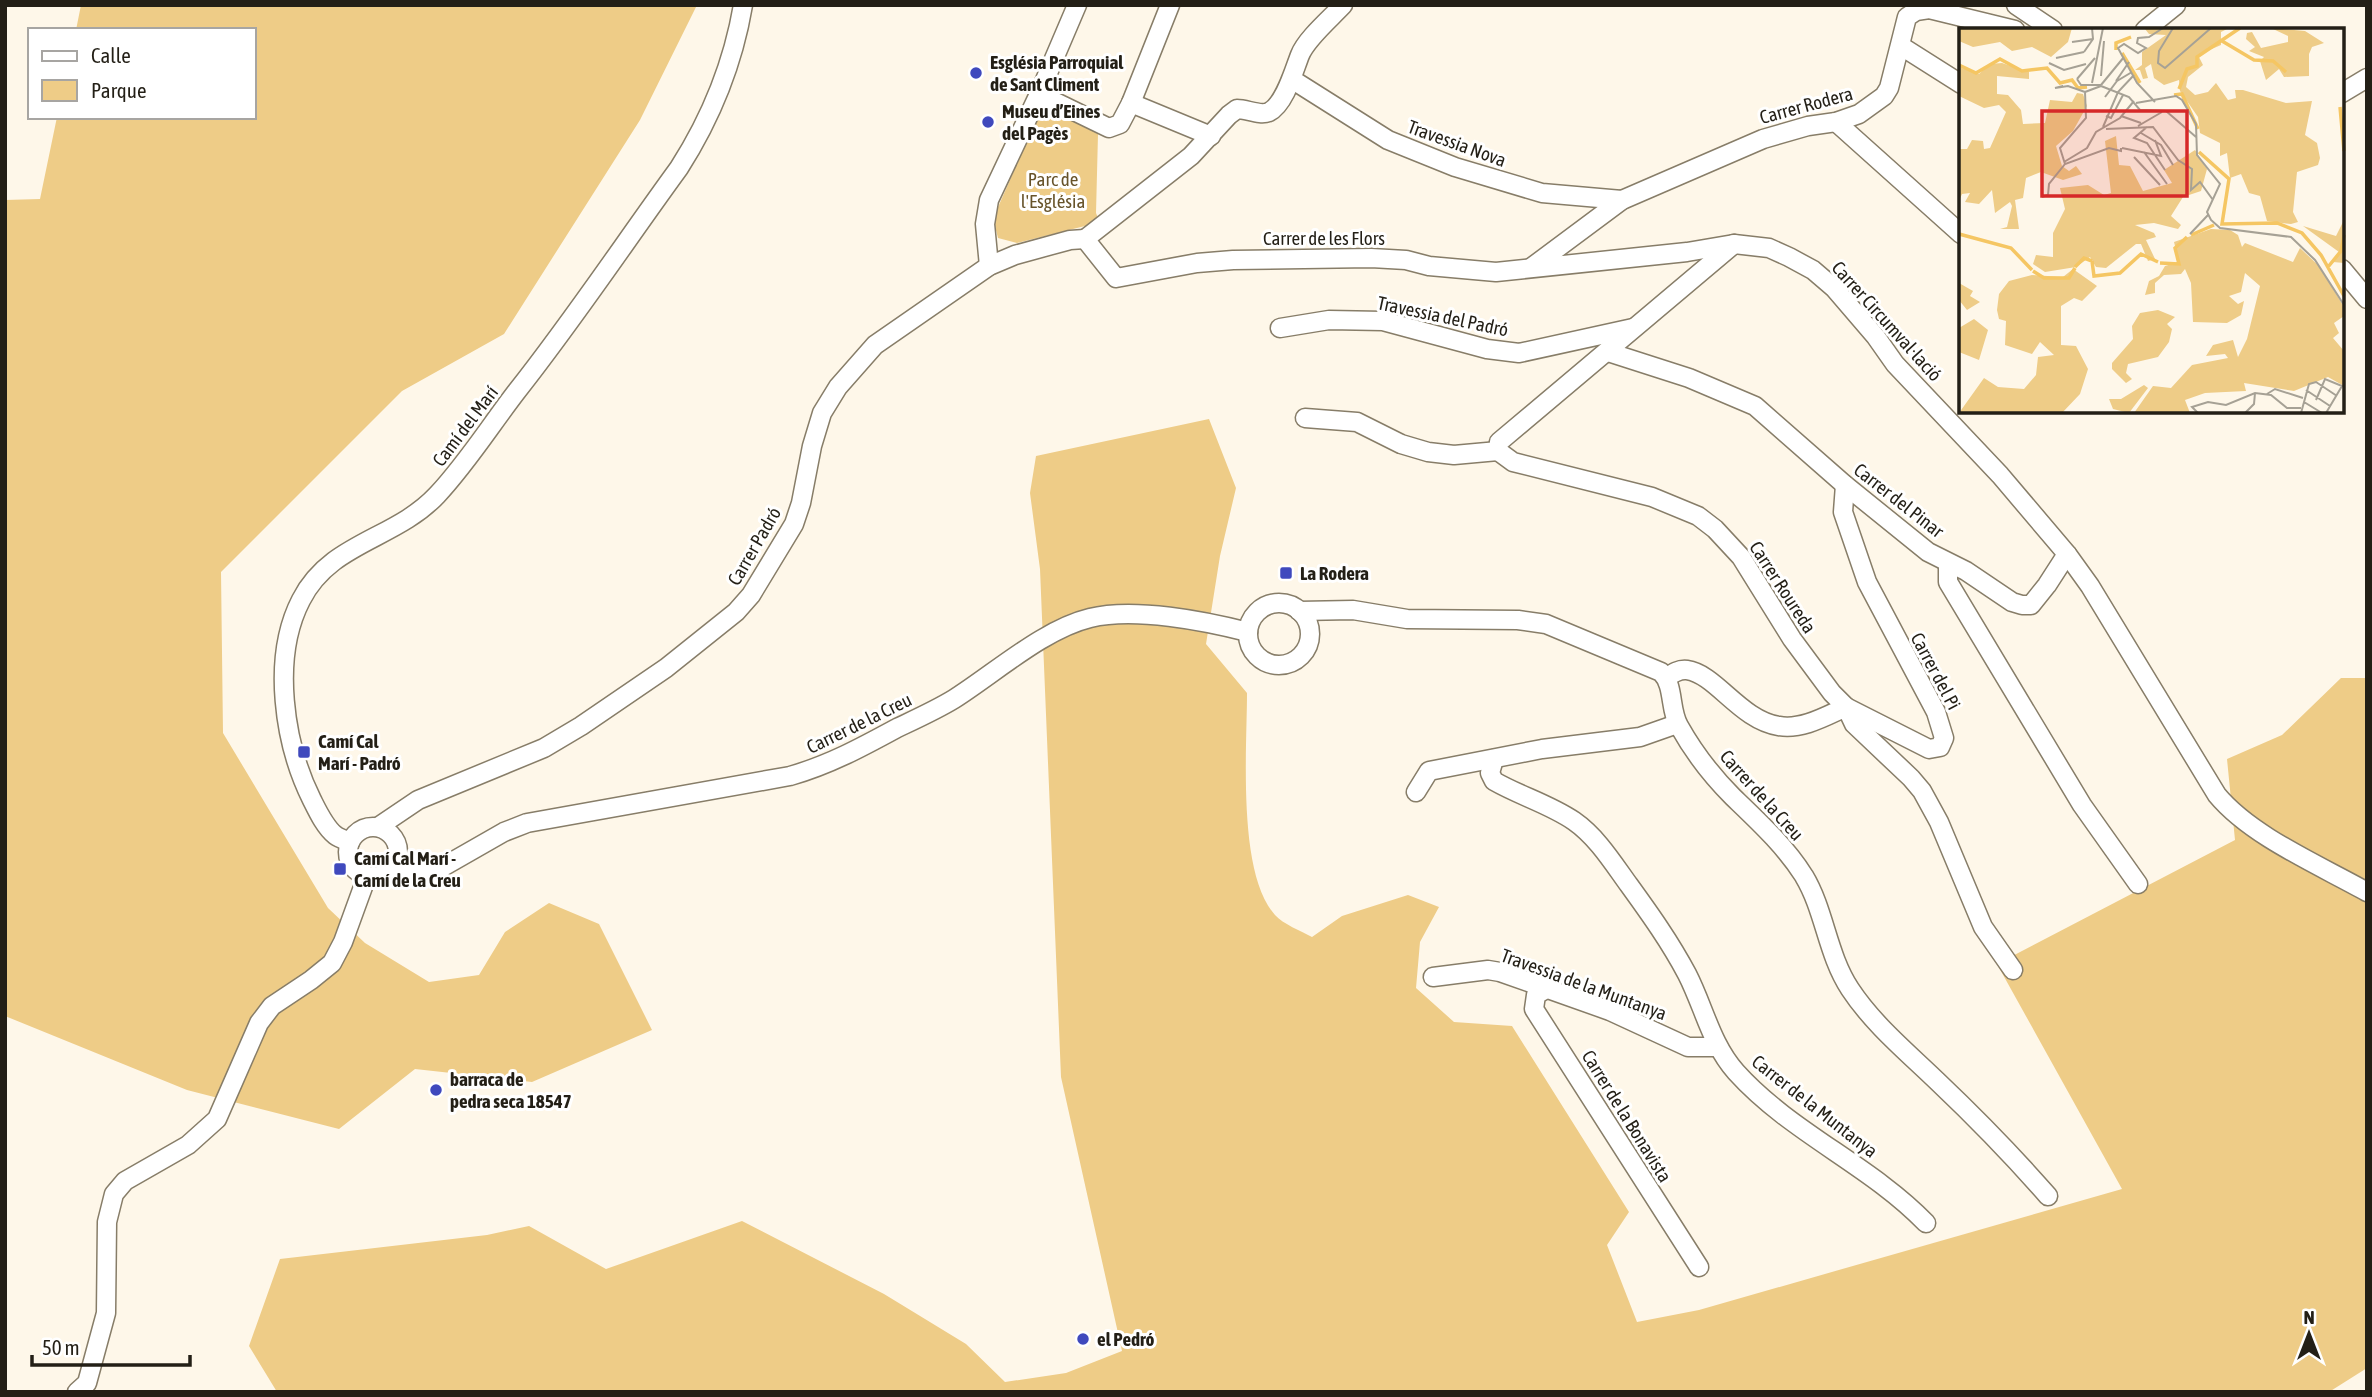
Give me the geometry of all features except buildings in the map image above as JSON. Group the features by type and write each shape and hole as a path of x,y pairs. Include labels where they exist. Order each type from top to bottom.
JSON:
{"street":[{"name":"Camí del Marí","path":"349,842 334,834 316,808 302,779 289,733 285,693 286,662 290,633 300,601 326,565 388,531 428,504 472,454 696,141 721,86 734,48 743,5"},
{"path":"989,266 985,224 989,200 1077,5"},
{"path":"1039,94 1109,128 1119,124 1131,103 1170,5"},
{"path":"2015,5 2050,28"},
{"path":"2148,28 2176,5"},
{"path":"1085,239 1191,156 1237,109 1268,113 1293,80 1302,49 1332,9"},
{"name":"Carrer Rodera","path":"1532,267 1622,201 1763,138 1808,125 1836,122 1867,110 1884,96 1896,68 1908,17 1916,11 1928,9 2006,28"},
{"path":"1901,46 1959,83"},
{"path":"2344,92 2367,78"},
{"name":"Travessia Nova","path":"1293,80 1388,139 1455,167 1542,193 1622,201"},
{"path":"1131,103 1211,136"},
{"path":"1836,122 1959,232"},
{"name":"Carrer Padró","path":"378,827 418,800 544,748 581,726 666,668 736,612 751,595 794,524 802,503 822,413 838,387 875,345 989,266 1070,240 1085,239"},
{"name":"Carrer de les Flors","path":"1085,239 1116,278 1197,263 1266,259 1371,258 1496,272 1532,267"},
{"path":"1305,418 1357,422 1401,444 1428,452 1454,456 1498,451 1499,443 1734,244"},
{"name":"Carrer Circumval·lació","path":"1532,267 1686,252 1734,244 1769,248 1813,270 1834,288 1895,364 1976,447 2067,554 2096,596 2228,810 2247,824 2367,892"},
{"path":"1686,252 1696,267 1690,282"},
{"path":"2344,271 2367,299"},
{"name":"Travessia del Padró","path":"1280,328 1329,320 1384,321 1487,349 1519,353 1637,327"},
{"name":"Carrer del Pinar","path":"1608,352 1689,378 1755,406 1845,485 1928,552 1948,563 1948,582 2082,805 2138,884"},
{"name":"Carrer Roureda","path":"1498,451 1513,462 1653,498 1698,516 1715,529 1741,557 1814,670 1846,707 1854,724 1922,791 1939,822 1983,927 2013,970"},
{"name":"Carrer del Pi","path":"1845,485 1843,512 1867,582 1936,712 1944,738 1940,747 1928,749 1846,707"},
{"path":"1948,563 1966,571 2012,602 2031,605 2067,554"},
{"path":"1270,605 1290,606 1305,618 1310,637 1307,647 1294,661 1275,665 1265,662 1250,647 1248,632 1254,617 1261,609 1270,605"},
{"path":"1299,611 1353,610 1407,619 1518,620 1546,624 1661,671 1667,677 1685,669 1700,674 1754,717 1778,726 1801,725 1846,707"},
{"name":"Carrer de la Creu","path":"392,868 441,868 504,832 527,823 811,770 835,761 953,699 1059,630 1082,620 1105,615 1141,615 1202,622 1248,632"},
{"name":"Carrer de la Creu","path":"1667,677 1677,724 1719,782 1763,825 1803,875 1812,891 1842,975 1863,1007 2017,1161 2048,1196"},
{"path":"1416,792 1429,771 1542,749 1640,737 1677,724"},
{"name":"Carrer de la Muntanya","path":"1494,760 1490,773 1494,781 1558,811 1575,822 1587,831 1613,863 1676,954 1695,990 1718,1047 1736,1072 1753,1089 1814,1137 1907,1203 1926,1223"},
{"path":"370,826 378,827 386,830 396,841 398,854 392,868 382,875 367,876 351,863 348,855 349,842 356,832 370,826"},
{"path":"77,1392 87,1383 106,1313 107,1222 114,1194 125,1181 188,1145 217,1119 259,1024 272,1006 332,963 343,942 367,876"},
{"name":"Travessia de la Muntanya","path":"1433,977 1488,970 1500,972 1610,1011 1688,1047 1718,1047"},
{"name":"Carrer de la Bonavista","path":"1546,989 1536,995 1534,1009 1699,1267"}],"green space":[{"path":"81,5 697,5 640,120 504,334 402,391 221,572 223,733 328,908 365,943 429,982 479,975 505,932 549,903 599,924 652,1030 532,1082 415,1069 339,1129 187,1090 5,1016 5,200 40,199 57,119 256,119 256,28 76,28"},
{"name":"Parc de l'Església","path":"1049,106 1098,134 1098,218 1089,225 1017,243 998,238 995,214 1040,112"},
{"path":"1209,419 1236,488 1220,556 1206,644 1247,693 1246,777 1249,841 1263,896 1278,918 1312,937 1342,916 1408,895 1439,907 1420,942 1416,988 1454,1022 1512,1026 1629,1212 1607,1245 1637,1322 1699,1310 2122,1189 1997,964 2235,840 2227,759 2282,735 2341,678 2367,678 2367,1368 2329,1392 277,1392 249,1346 280,1259 487,1235 529,1226 606,1269 742,1221 884,1294 966,1344 1005,1382 1066,1373 1122,1351 1061,1077 1040,569 1030,493 1036,456"}],"place":[{"name":"Església Parroquial de Sant Climent","path":"976,73"},
{"name":"Museu d’Eines del Pagès","path":"988,122"},
{"name":"La Rodera","path":"1286,573"},
{"name":"Camí Cal Marí - Padró","path":"304,752"},
{"name":"Camí Cal Marí - Camí de la Creu","path":"340,869"},
{"name":"barraca de pedra seca 18547","path":"436,1090"},
{"name":"el Pedró","path":"1083,1339"}]}
